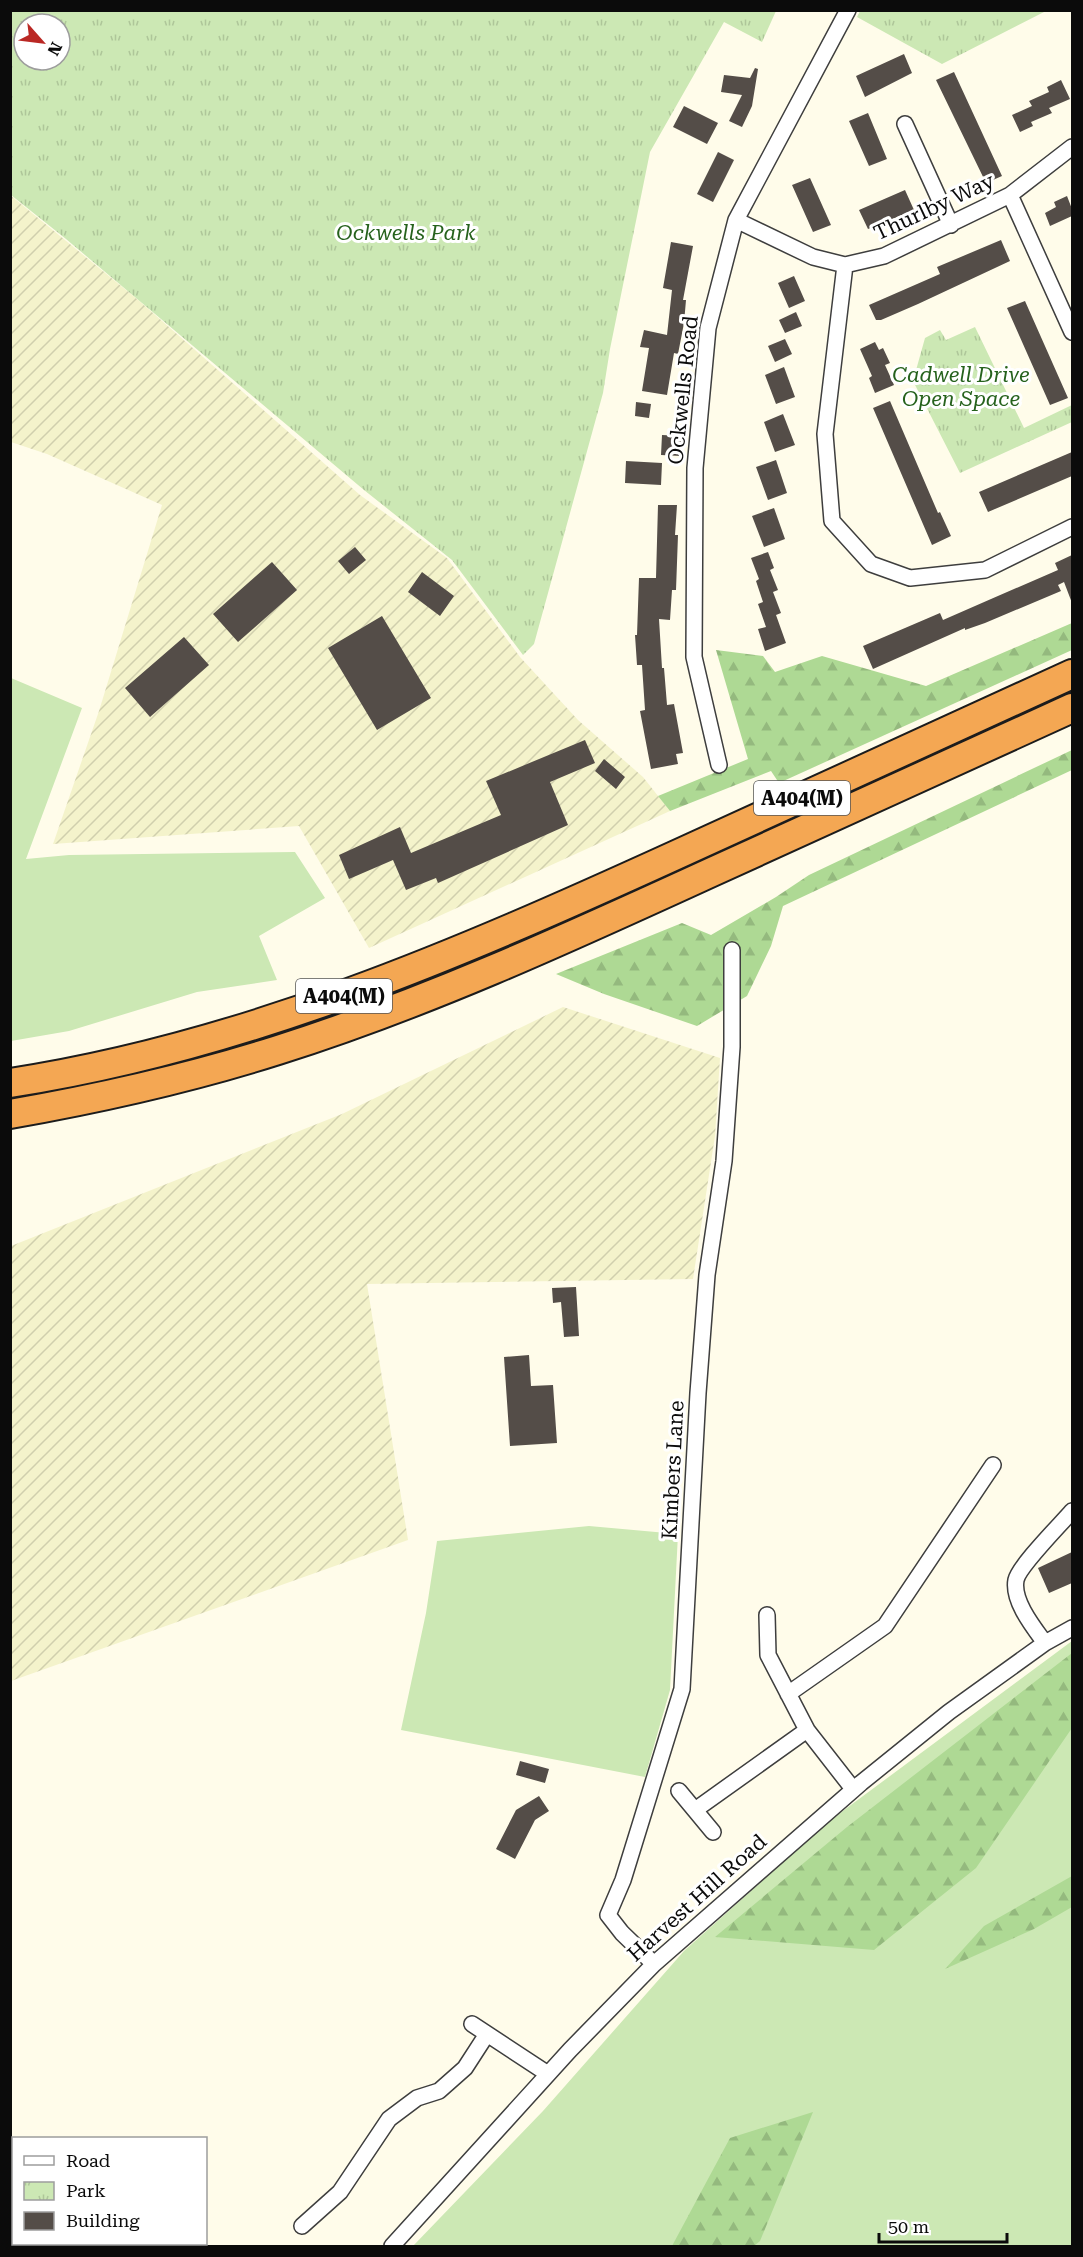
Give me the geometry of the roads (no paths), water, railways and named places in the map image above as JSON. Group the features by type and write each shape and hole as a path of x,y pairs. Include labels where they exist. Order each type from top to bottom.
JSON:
{"highway":[{"name":"A404(M)","path":"10,1083 107,1065 205,1041 280,1018 376,984 572,903 1072,674"},
{"name":"A404(M)","path":"10,1114 112,1095 191,1076 280,1050 368,1020 581,932 1072,708"}],"street":[{"name":"Ockwells Road","path":"719,765 694,657 695,468 708,327 736,220 848,10"},
{"path":"905,124 951,225"},
{"name":"Thurlby Way","path":"736,220 813,257 845,265 884,256 1010,195 1072,147"},
{"path":"1010,195 1072,332"},
{"path":"845,265 825,434 832,521 871,564 910,578 985,570 1072,527"},
{"name":"Kimbers Lane","path":"654,1964 622,1933 608,1915 623,1880 682,1689 706,1275 724,1161 732,1047 732,950"},
{"path":"788,1694 885,1626 993,1465"},
{"path":"1045,1643 1025,1615 1018,1600 1016,1580 1029,1559 1072,1511"},
{"path":"766,1616 768,1655 807,1730 853,1789"},
{"name":"Harvest Hill Road","path":"392,2247 548,2074 654,1964 853,1789 949,1712 1045,1643 1072,1628"},
{"path":"695,1810 807,1730"},
{"path":"679,1791 713,1832"},
{"path":"472,2024 548,2074"},
{"path":"302,2226 340,2192 389,2119 417,2098 439,2091 465,2068 487,2034"}],"park label":[{"name":"Ockwells Park","path":"406,233"},
{"name":"Cadwell Drive Open Space","path":"961,387"}]}
